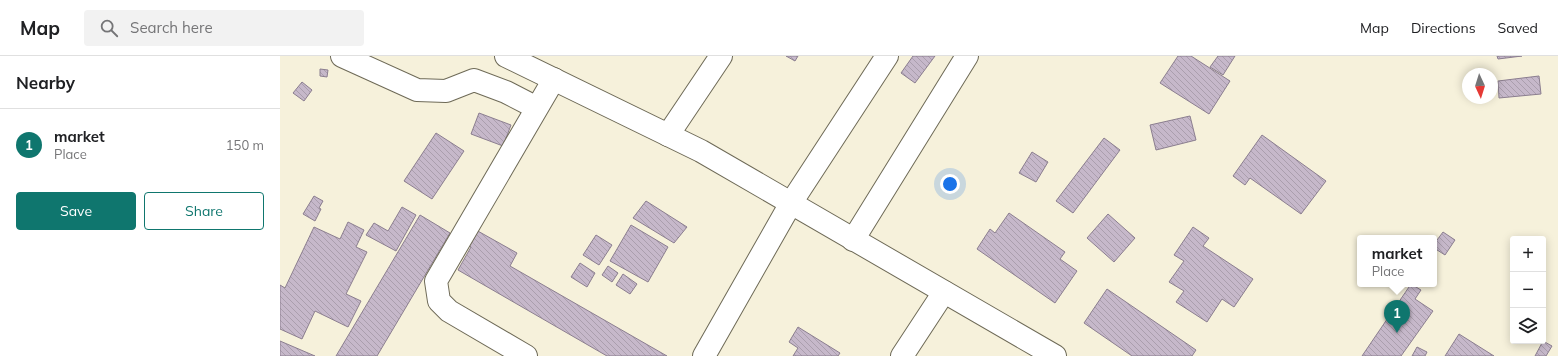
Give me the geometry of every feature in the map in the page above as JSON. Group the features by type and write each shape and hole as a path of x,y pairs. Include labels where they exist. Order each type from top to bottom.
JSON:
{"main road":[{"path":"342,56 417,90 446,91 474,80 506,92 537,108"},
{"path":"506,56 701,151 1055,356"},
{"path":"668,135 721,56"},
{"path":"704,356 791,203 887,56"},
{"path":"853,240 967,56"},
{"path":"526,356 449,311 440,301 436,281 554,79"},
{"path":"902,356 944,292"}],"building":[{"path":"786,56 798,56 795,61"},
{"path":"913,56 935,56 915,83 901,73"},
{"path":"1178,56 1191,56 1230,81 1209,114 1160,83"},
{"path":"1218,56 1235,56 1223,75 1210,67"},
{"path":"1497,56 1522,56 1498,59"},
{"path":"320,69 328,70 327,77 320,76"},
{"path":"1539,76 1541,94 1499,98 1498,81"},
{"path":"302,82 312,90 304,101 293,93"},
{"path":"479,113 511,125 503,146 471,134"},
{"path":"1190,116 1196,140 1156,150 1150,125"},
{"path":"436,133 464,151 432,199 404,181"},
{"path":"1262,135 1326,181 1301,214 1250,178 1245,185 1233,176"},
{"path":"1104,138 1120,150 1073,213 1056,201"},
{"path":"1032,152 1048,162 1036,182 1019,173"},
{"path":"314,196 323,201 315,221 303,214"},
{"path":"646,201 687,227 674,243 633,218"},
{"path":"402,207 416,215 396,251 366,235 374,223 388,231"},
{"path":"1009,213 1065,252 1060,259 1077,271 1055,303 977,249 990,229 995,233"},
{"path":"1108,214 1135,238 1114,262 1087,238"},
{"path":"420,215 450,233 377,356 336,356"},
{"path":"348,222 364,230 356,247 367,252 346,294 361,301 348,327 315,311 302,339 280,329 280,285 285,288 314,227 340,239"},
{"path":"631,225 668,247 648,282 610,261"},
{"path":"1193,227 1209,238 1203,246 1253,279 1234,307 1222,299 1207,322 1176,302 1184,291 1169,282 1184,261 1174,255"},
{"path":"476,230 517,253 510,266 667,356 607,356 458,270 471,247 467,244"},
{"path":"1443,232 1455,240 1445,255 1437,250 1437,240"},
{"path":"596,235 612,245 599,265 583,255"},
{"path":"580,263 595,273 587,287 571,277"},
{"path":"608,266 618,273 612,282 602,275"},
{"path":"623,274 637,284 630,294 616,285"},
{"path":"1409,287 1416,287 1421,290 1415,299 1433,311 1401,356 1362,356"},
{"path":"1107,289 1196,350 1192,356 1132,356 1084,323"},
{"path":"798,327 840,353 838,356 793,356 798,348 789,342"},
{"path":"1459,334 1494,356 1445,356"},
{"path":"280,341 315,356 280,356"},
{"path":"1546,343 1552,346 1546,356 1535,356 1541,344 1546,344"},
{"path":"1417,347 1427,352 1425,356 1412,356"}],"place":[{"name":"market","path":"1397,333"}]}
